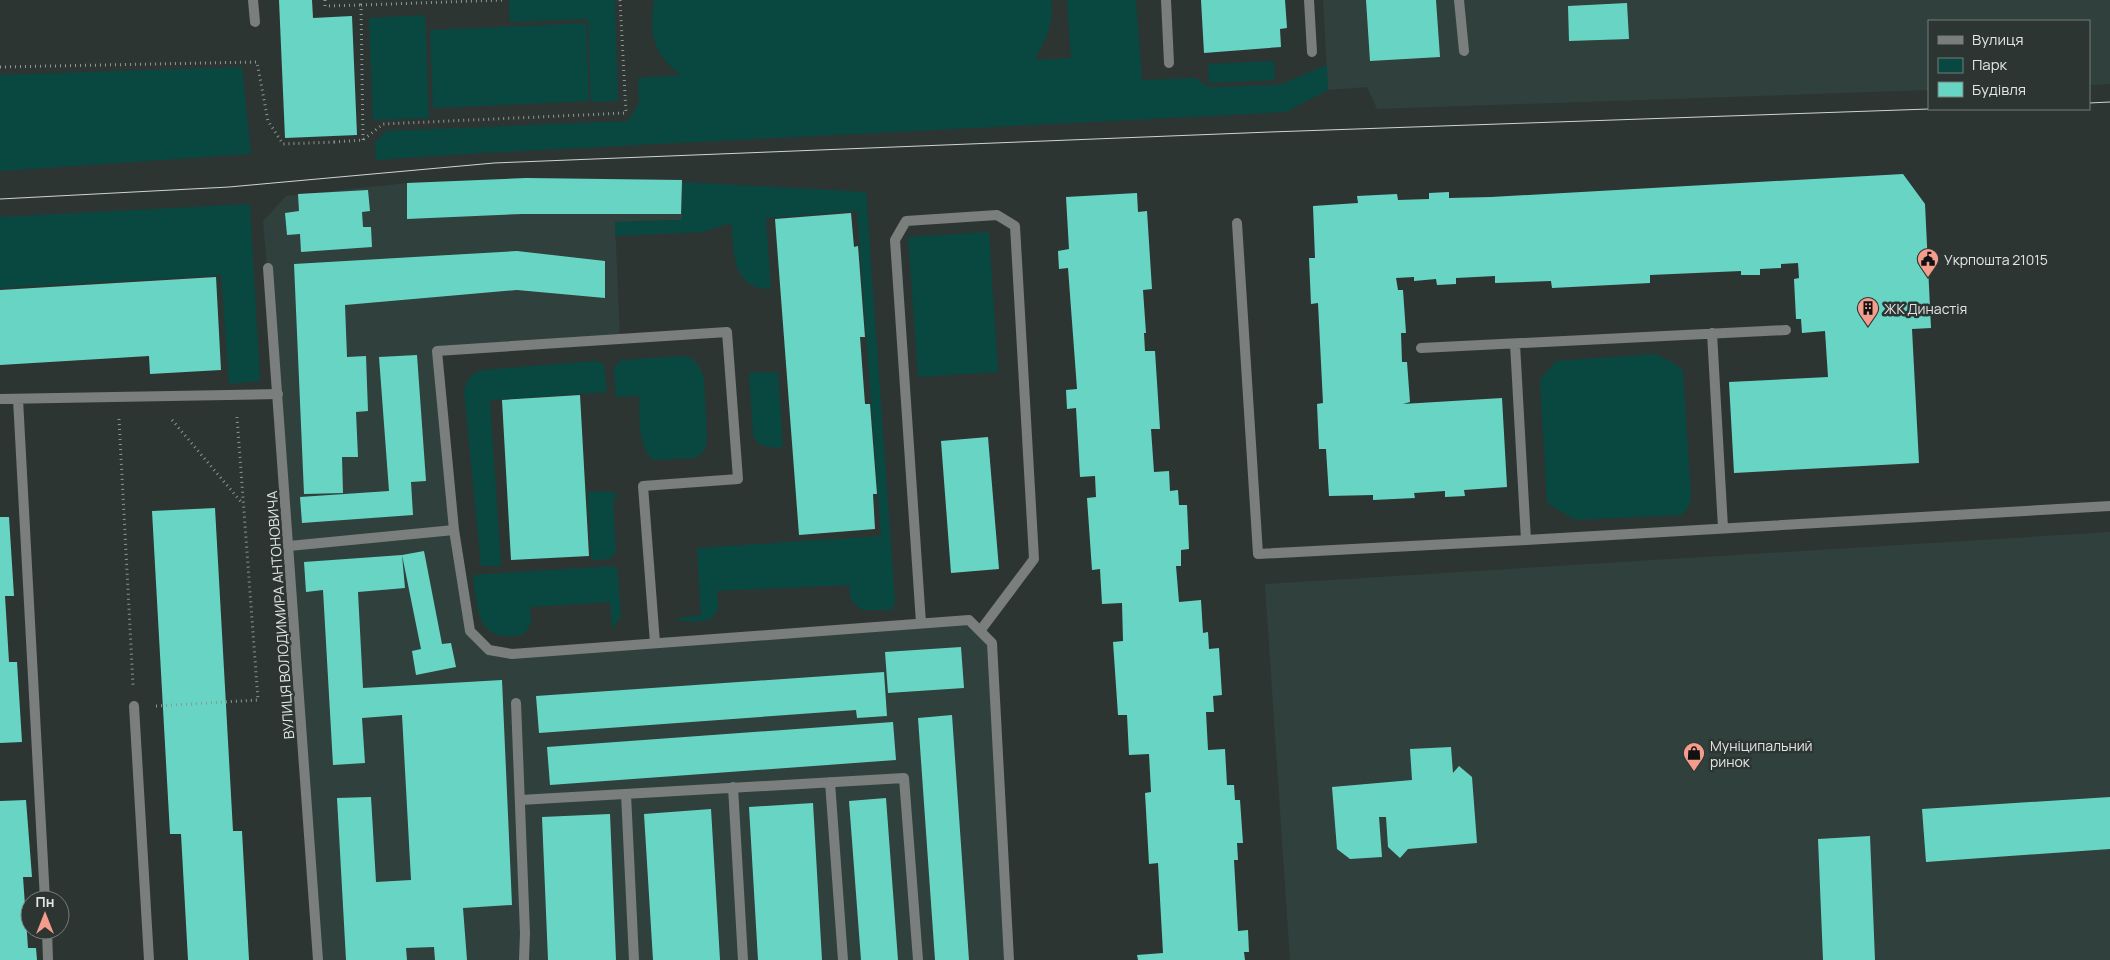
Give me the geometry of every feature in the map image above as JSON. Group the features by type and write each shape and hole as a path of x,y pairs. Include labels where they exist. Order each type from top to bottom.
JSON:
{"street":[{"path":"253,0 255,22"},
{"path":"1166,0 1170,63"},
{"path":"1309,0 1312,52"},
{"path":"1459,0 1464,51"},
{"path":"921,623 895,240 906,221 996,215 1015,226 1034,559 980,631"},
{"path":"1237,222 1258,554 2110,506"},
{"name":"ВУЛИЦЯ ВОЛОДИМИРА АНТОНОВИЧА","path":"268,268 318,960"},
{"path":"1421,348 1786,330"},
{"path":"655,643 643,486 738,478 727,332 437,351 454,530 470,631 489,650 512,654 969,620 992,642 1009,960"},
{"path":"1712,333 1723,528"},
{"path":"1515,344 1526,540"},
{"path":"0,399 278,394"},
{"path":"18,399 44,890"},
{"path":"289,546 454,530"},
{"path":"516,704 524,960"},
{"path":"134,706 149,960"},
{"path":"520,800 904,778 918,960"},
{"path":"830,782 843,960"},
{"path":"733,787 743,960"},
{"path":"626,794 634,960"},
{"path":"47,940 48,960"}],"path":[{"path":"325,0 325,6 504,0"},
{"path":"0,66 257,62 268,121 283,144 363,140 383,124 626,113 620,0"},
{"path":"361,5 363,140"},
{"path":"118,396 134,706 258,700 235,394"},
{"path":"150,395 243,503"}],"shaded area":[{"path":"1323,0 2110,0 2110,84 2090,85 2090,20 1928,20 1928,90 1377,109 1367,87 1328,90"},
{"path":"526,178 683,182 682,220 615,222 620,340 437,352 470,631 489,650 512,654 969,620 992,643 1009,960 317,960 278,394 263,221 286,196 407,183"},
{"name":"Муніципальний ринок","path":"2110,532 2110,960 1290,960 1265,584"}],"green space":[{"path":"509,0 615,0 618,101 591,102 588,19 510,22"},
{"path":"654,0 1051,0 1050,25 1035,60 1071,58 1067,0 1136,0 1142,80 1196,78 1208,87 1279,85 1327,65 1328,90 1286,112 376,160 375,143 386,131 628,121 639,103 638,78 681,75 664,59 655,43 652,24"},
{"path":"425,15 429,118 373,120 369,18"},
{"path":"586,23 589,101 433,108 430,30"},
{"path":"1274,61 1275,80 1209,83 1208,64"},
{"path":"242,67 251,154 0,171 0,75"},
{"path":"683,182 866,192 895,601 892,610 862,610 851,600 849,585 717,591 718,607 711,618 699,622 672,619 701,615 697,548 881,536 857,211 766,218 771,289 758,287 748,283 741,276 737,267 731,223 703,232 615,236 615,222 682,220"},
{"path":"250,204 260,381 229,384 221,275 0,288 0,217"},
{"path":"989,232 998,372 918,377 908,237"},
{"path":"1655,354 1674,363 1683,371 1691,498 1688,508 1682,515 1575,520 1547,503 1540,380 1556,361"},
{"path":"680,356 691,358 699,366 704,378 707,439 705,450 695,458 653,460 644,446 642,438 639,396 616,397 614,368 621,360"},
{"path":"597,361 604,364 607,392 490,400 501,566 481,566 464,391 468,380 472,375 482,370"},
{"path":"778,372 783,447 769,447 758,442 753,435 749,373"},
{"path":"609,491 618,495 613,501 616,552 610,559 591,560 588,492"},
{"path":"611,566 616,568 618,574 621,617 612,629 610,602 530,607 531,623 524,634 497,635 488,630 482,622 476,600 473,575"}],"building":[{"path":"279,0 312,0 313,18 352,16 357,135 285,138"},
{"path":"1201,0 1285,0 1287,28 1280,29 1281,47 1204,53"},
{"path":"1366,0 1436,0 1440,57 1370,61"},
{"path":"1627,3 1629,39 1569,41 1568,6"},
{"name":"ЖК Династія","path":"1903,174 1925,204 1931,328 1912,329 1919,463 1734,473 1729,382 1828,377 1825,331 1802,333 1801,319 1796,319 1794,279 1799,278 1798,263 1781,264 1781,268 1760,269 1760,275 1741,275 1741,271 1650,275 1650,283 1552,288 1551,281 1495,283 1495,276 1456,278 1456,284 1437,285 1436,279 1414,281 1414,277 1396,278 1398,290 1403,290 1406,333 1401,333 1402,362 1407,362 1410,402 1403,404 1502,398 1507,487 1464,490 1465,496 1445,497 1445,491 1414,493 1415,498 1373,500 1373,495 1329,496 1326,449 1319,449 1317,404 1323,403 1318,303 1311,304 1309,258 1315,258 1313,206 1358,203 1357,196 1397,194 1398,200 1429,199 1429,193 1449,192 1449,198 1491,197"},
{"path":"526,178 682,180 681,214 522,214 407,219 407,183"},
{"path":"368,190 370,211 362,212 363,227 371,227 372,247 301,252 300,234 287,235 285,213 299,211 298,194"},
{"path":"1137,193 1138,212 1147,211 1152,289 1143,290 1146,333 1144,333 1145,351 1155,351 1160,429 1151,429 1154,472 1169,471 1170,491 1178,490 1179,505 1187,505 1189,549 1181,550 1181,566 1176,566 1179,602 1201,600 1203,633 1208,632 1209,649 1219,648 1222,695 1213,696 1214,712 1206,712 1208,750 1225,749 1227,785 1234,785 1235,800 1240,800 1243,843 1237,843 1238,860 1234,860 1238,931 1248,930 1249,952 1244,952 1245,960 1138,960 1137,955 1163,953 1158,863 1149,864 1145,793 1151,792 1149,754 1129,755 1127,715 1118,715 1113,642 1123,641 1122,603 1102,604 1100,569 1092,570 1087,498 1096,497 1095,476 1080,477 1076,408 1067,409 1066,390 1077,389 1068,268 1059,269 1058,251 1069,249 1066,197"},
{"path":"851,213 854,247 858,246 865,337 860,337 865,404 870,404 877,494 873,494 875,529 799,535 775,219"},
{"path":"517,251 605,261 605,298 517,290 345,305 347,357 366,356 368,411 356,412 358,457 342,457 343,493 304,494 294,264"},
{"path":"216,277 221,370 150,374 149,356 0,365 0,290"},
{"path":"417,355 426,481 411,482 413,515 302,523 300,497 389,491 379,357"},
{"path":"580,395 589,556 511,560 502,400"},
{"path":"988,437 999,569 951,573 941,441"},
{"path":"215,508 233,831 242,831 249,960 188,960 181,834 170,834 152,511"},
{"path":"0,517 9,517 14,596 5,596 9,662 17,662 22,742 0,743"},
{"path":"424,551 442,644 451,643 456,667 416,675 412,651 421,649 402,555"},
{"path":"402,555 405,588 358,592 363,688 502,680 512,905 463,908 467,960 435,960 434,947 406,948 407,960 346,960 337,798 371,797 376,882 411,880 402,715 362,718 365,763 333,765 323,590 306,592 304,562"},
{"path":"961,647 964,688 888,693 885,652"},
{"path":"884,672 887,716 857,718 856,710 539,733 536,696"},
{"path":"952,715 969,960 935,960 918,718"},
{"path":"893,722 896,760 550,785 547,747"},
{"path":"1451,747 1453,773 1459,766 1472,777 1477,843 1408,849 1400,858 1388,847 1386,817 1379,817 1382,857 1350,859 1337,849 1332,787 1412,780 1410,749"},
{"path":"2110,797 2110,849 1926,862 1922,809"},
{"path":"886,798 898,960 861,960 849,801"},
{"path":"26,800 32,877 23,877 24,890 20,890 20,940 27,940 28,948 36,948 37,960 0,960 0,801"},
{"path":"813,803 822,960 758,960 749,807"},
{"path":"711,809 720,960 653,960 644,814"},
{"path":"610,814 616,960 548,960 542,817"},
{"path":"1870,836 1875,960 1823,960 1818,839"}],"tram line":[{"path":"2090,103 2110,102"},
{"path":"0,199 229,187 494,163 1270,132 1928,109"}],"place":[{"name":"Укрпошта 21015","path":"1928,278"},
{"name":"ЖК Династія","path":"1868,327"},
{"name":"Муніципальний ринок","path":"1694,772"}]}
